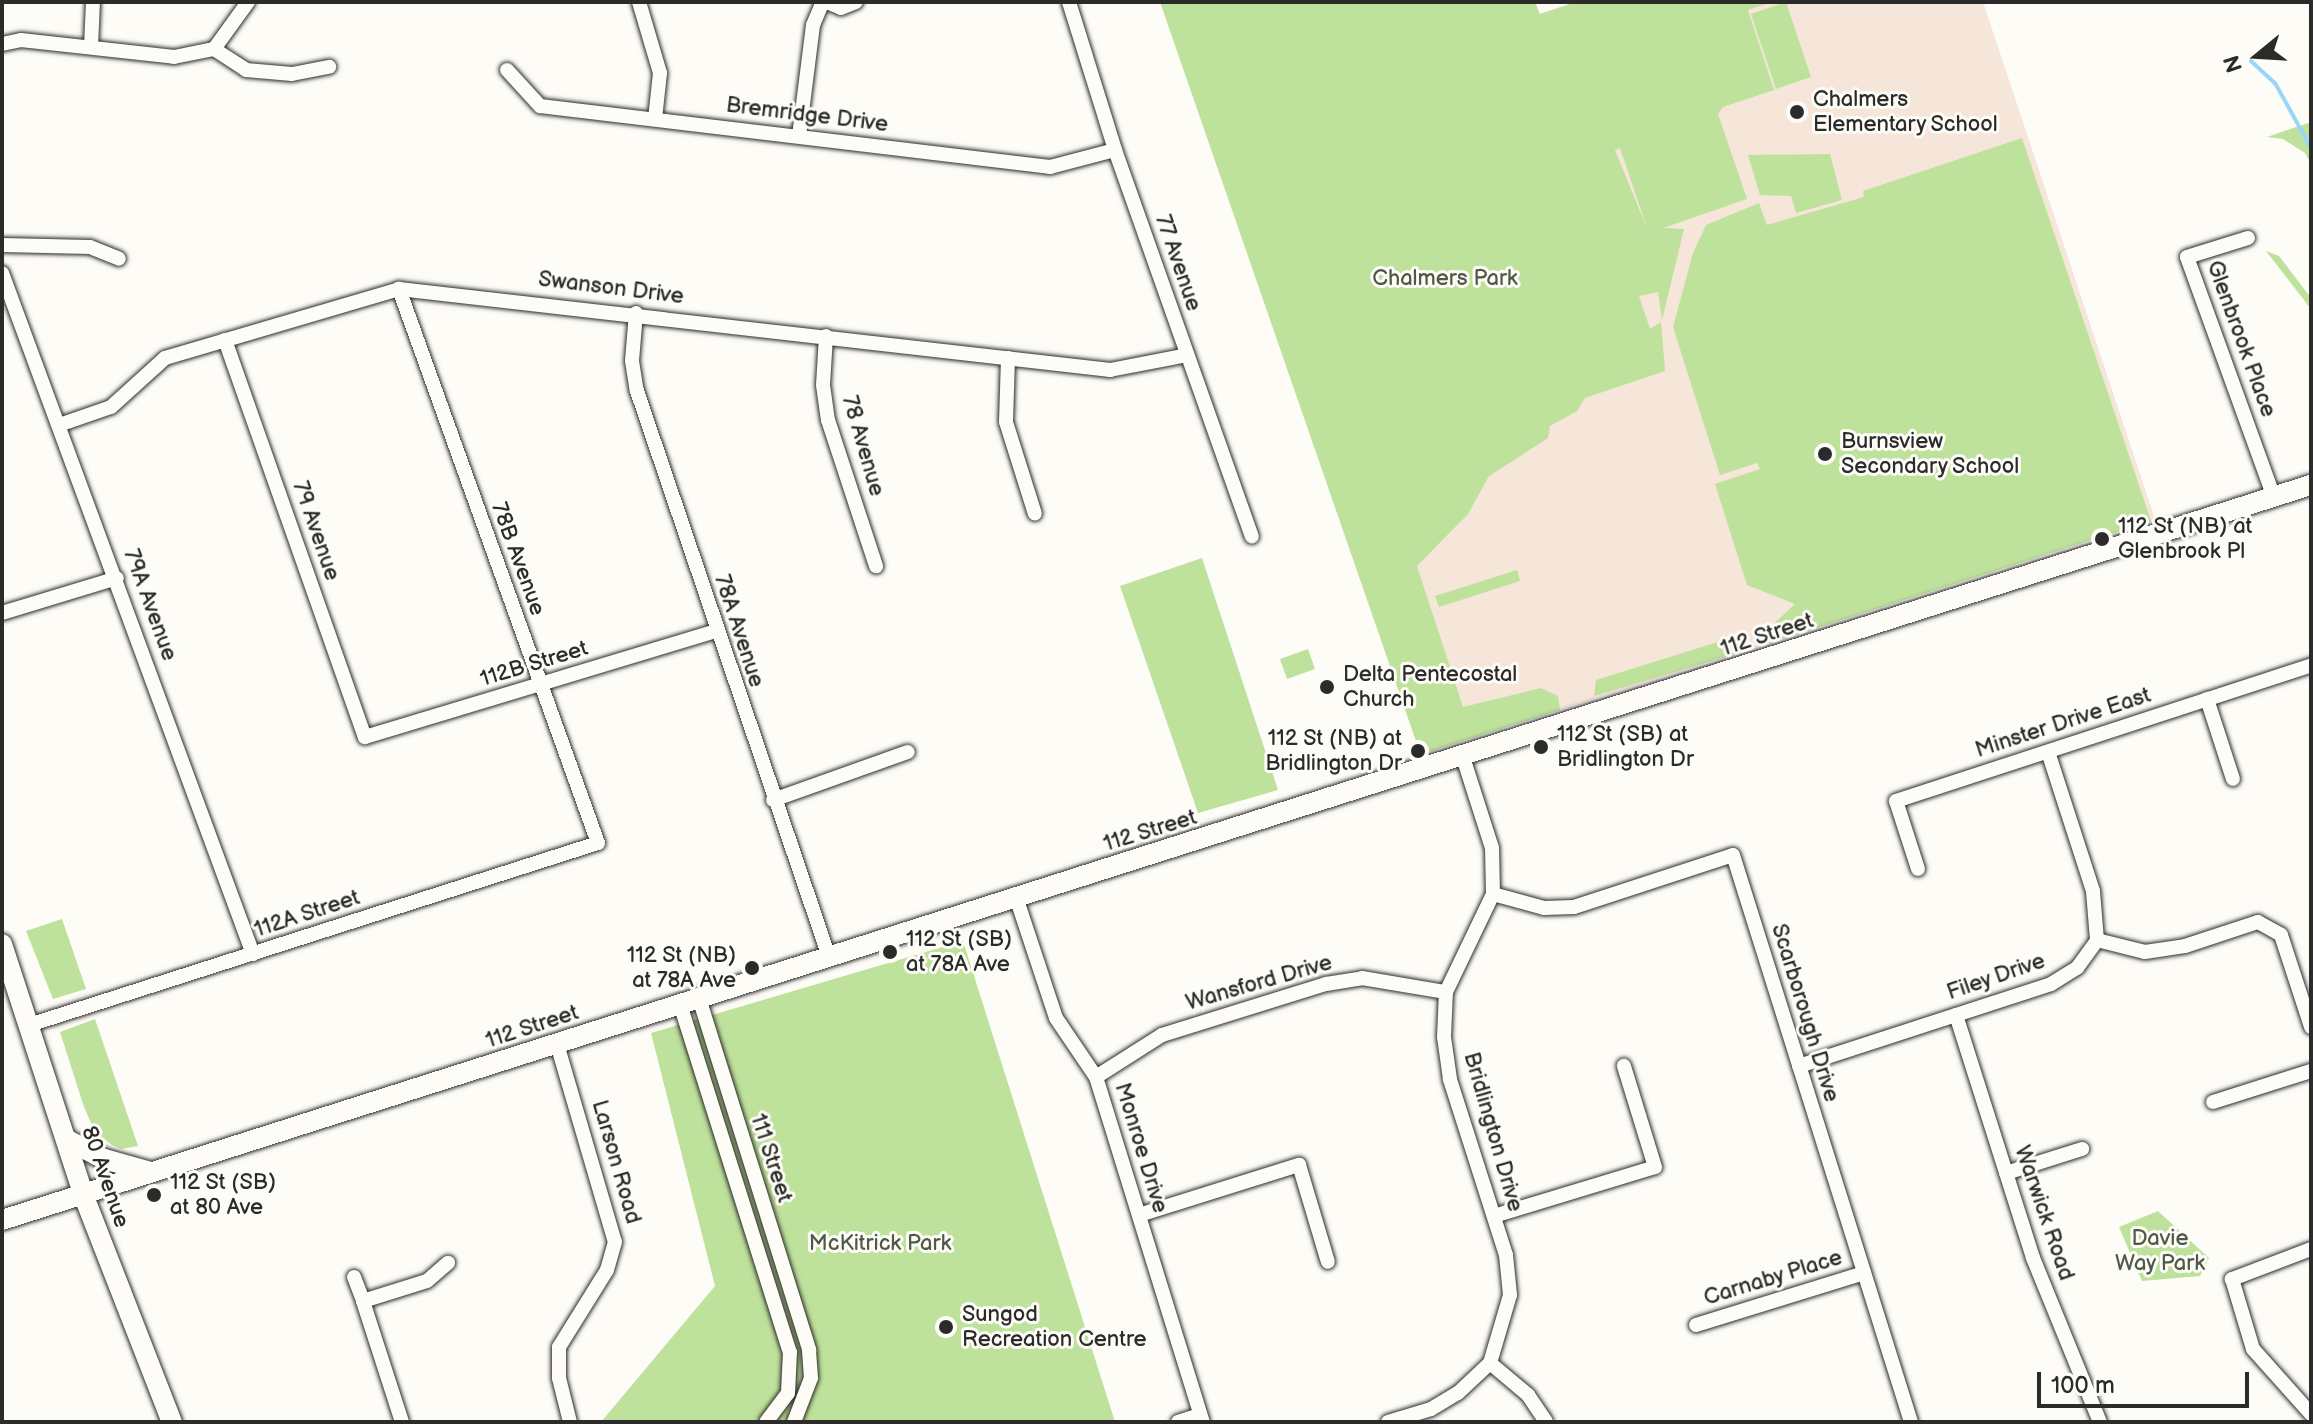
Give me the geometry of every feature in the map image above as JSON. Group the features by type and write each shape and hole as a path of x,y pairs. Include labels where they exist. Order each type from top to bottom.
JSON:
{"street":[{"path":"91,47 93,2"},
{"path":"2,44 21,40 174,57 214,49 248,2"},
{"path":"639,2 660,73 655,119"},
{"path":"799,136 813,25 825,2 841,8 856,2"},
{"name":"77 Avenue","path":"1069,2 1115,150 1252,536"},
{"path":"214,49 246,70 292,74 329,67"},
{"name":"Bremridge Drive","path":"507,70 540,106 1050,167 1115,150"},
{"name":"Glenbrook Place","path":"2248,238 2187,257 2274,497"},
{"path":"2,245 90,247 119,259"},
{"name":"79A Avenue","path":"2,273 117,578 253,954"},
{"name":"Swanson Drive","path":"59,425 111,407 165,358 399,289 636,313 1110,370 1187,355"},
{"name":"78B Avenue","path":"399,289 598,843"},
{"name":"78A Avenue","path":"636,313 632,361 637,391 773,800 829,957"},
{"name":"78 Avenue","path":"826,336 823,385 828,420 876,566"},
{"name":"79 Avenue","path":"225,340 365,737"},
{"path":"1008,358 1006,422 1035,514"},
{"name":"112 Street","path":"2,1220 2311,485"},
{"path":"2,613 117,578"},
{"name":"112B Street","path":"365,737 716,631"},
{"name":"Minster Drive East","path":"1918,869 1896,801 2311,665"},
{"path":"2207,699 2233,779"},
{"path":"773,800 908,752"},
{"path":"2048,752 2093,891 2097,940 2145,952 2185,946 2258,922 2281,935 2311,1027"},
{"name":"Bridlington Drive","path":"1463,757 1492,848 1493,894 1446,992 1444,1037 1450,1079 1494,1216 1510,1295 1490,1363"},
{"name":"112A Street","path":"29,1025 598,843"},
{"name":"Scarborough Drive","path":"1493,894 1544,908 1574,907 1733,855 1911,1422"},
{"name":"Monroe Drive","path":"1016,897 1056,1018 1096,1077 1202,1418"},
{"name":"Filey Drive","path":"1799,1066 2051,984 2077,968 2097,940"},
{"name":"80 Avenue","path":"2,944 83,1194 172,1422"},
{"name":"Wansford Drive","path":"1096,1077 1162,1035 1326,984 1362,978 1446,992"},
{"name":"111 Street","path":"689,1001 790,1352 788,1393 766,1422"},
{"name":"111 Street","path":"689,1001 809,1350 810,1385 794,1422"},
{"name":"Warwick Road","path":"1956,1015 2033,1258 2100,1422"},
{"name":"Larson Road","path":"557,1044 615,1242 607,1270 559,1347 559,1378 570,1422"},
{"path":"1494,1216 1655,1167 1624,1066"},
{"path":"2213,1102 2311,1071"},
{"path":"66,1139 104,1159 151,1172"},
{"path":"2006,1173 2082,1149"},
{"path":"1139,1215 1299,1165 1328,1262"},
{"path":"2311,1249 2232,1279 2236,1303 2253,1349 2311,1414"},
{"path":"363,1301 427,1281 448,1263"},
{"name":"Carnaby Place","path":"1696,1325 1864,1273"},
{"path":"354,1277 402,1422"},
{"path":"1388,1422 1431,1409 1458,1393 1490,1363 1528,1395 1546,1422"},
{"path":"1178,1422 1202,1418"}],"shaded area":[{"path":"1576,2 1983,2 2155,519 1421,754 1362,580 1539,14"}],"green space":[{"name":"Chalmers Park","path":"1160,2 1535,2 1540,14 1576,2 1772,2 1748,10 1774,90 1723,107 1718,114 1747,199 1663,228 1684,229 1662,320 1658,292 1639,296 1650,329 1661,322 1665,371 1585,398 1577,411 1550,426 1548,438 1489,476 1468,514 1417,566 1463,707 1541,688 1558,696 1560,710 1428,752 1418,747","holes":["1620,148 1646,226 1615,150"]},
{"path":"1786,2 1811,77 1776,89 1751,14"},
{"path":"2311,122 2311,164 2305,153 2283,139 2267,137"},
{"path":"2022,138 2151,521 1766,644 1763,634 1795,604 1747,585 1715,484 1760,469 1757,463 1720,475 1673,327 1693,253 1706,225 1759,203 1767,225 1864,197 1863,191"},
{"path":"1830,154 1842,200 1796,213 1791,196 1760,195 1748,155"},
{"path":"2266,251 2279,256 2311,298 2311,309"},
{"path":"1202,558 1278,790 1198,813 1120,586"},
{"path":"1517,570 1520,581 1439,607 1435,596"},
{"path":"1737,636 1748,650 1594,696 1596,680"},
{"path":"1308,649 1315,669 1287,679 1280,659"},
{"path":"62,919 86,989 53,999 26,931"},
{"name":"McKitrick Park","path":"963,941 1115,1422 601,1422 715,1286 651,1033"},
{"path":"95,1019 138,1146 121,1149 112,1145 95,1132 84,1107 60,1032"},
{"name":"Davie Way Park","path":"2158,1211 2209,1258 2200,1276 2142,1281 2119,1227"}],"waterway":[{"path":"2251,61 2275,83 2311,148"}],"place":[{"name":"Chalmers Elementary School","path":"1797,112"},
{"name":"Burnsview Secondary School","path":"1825,454"},
{"name":"112 St (NB) at Glenbrook Pl","path":"2102,539"},
{"name":"Delta Pentecostal Church","path":"1327,687"},
{"name":"112 St (SB) at Bridlington Dr","path":"1541,747"},
{"name":"112 St (NB) at Bridlington Dr","path":"1418,751"},
{"name":"112 St (SB) at 78A Ave","path":"890,952"},
{"name":"112 St (NB) at 78A Ave","path":"752,968"},
{"name":"112 St (SB) at 80 Ave","path":"154,1195"},
{"name":"Sungod Recreation Centre","path":"946,1327"}]}
